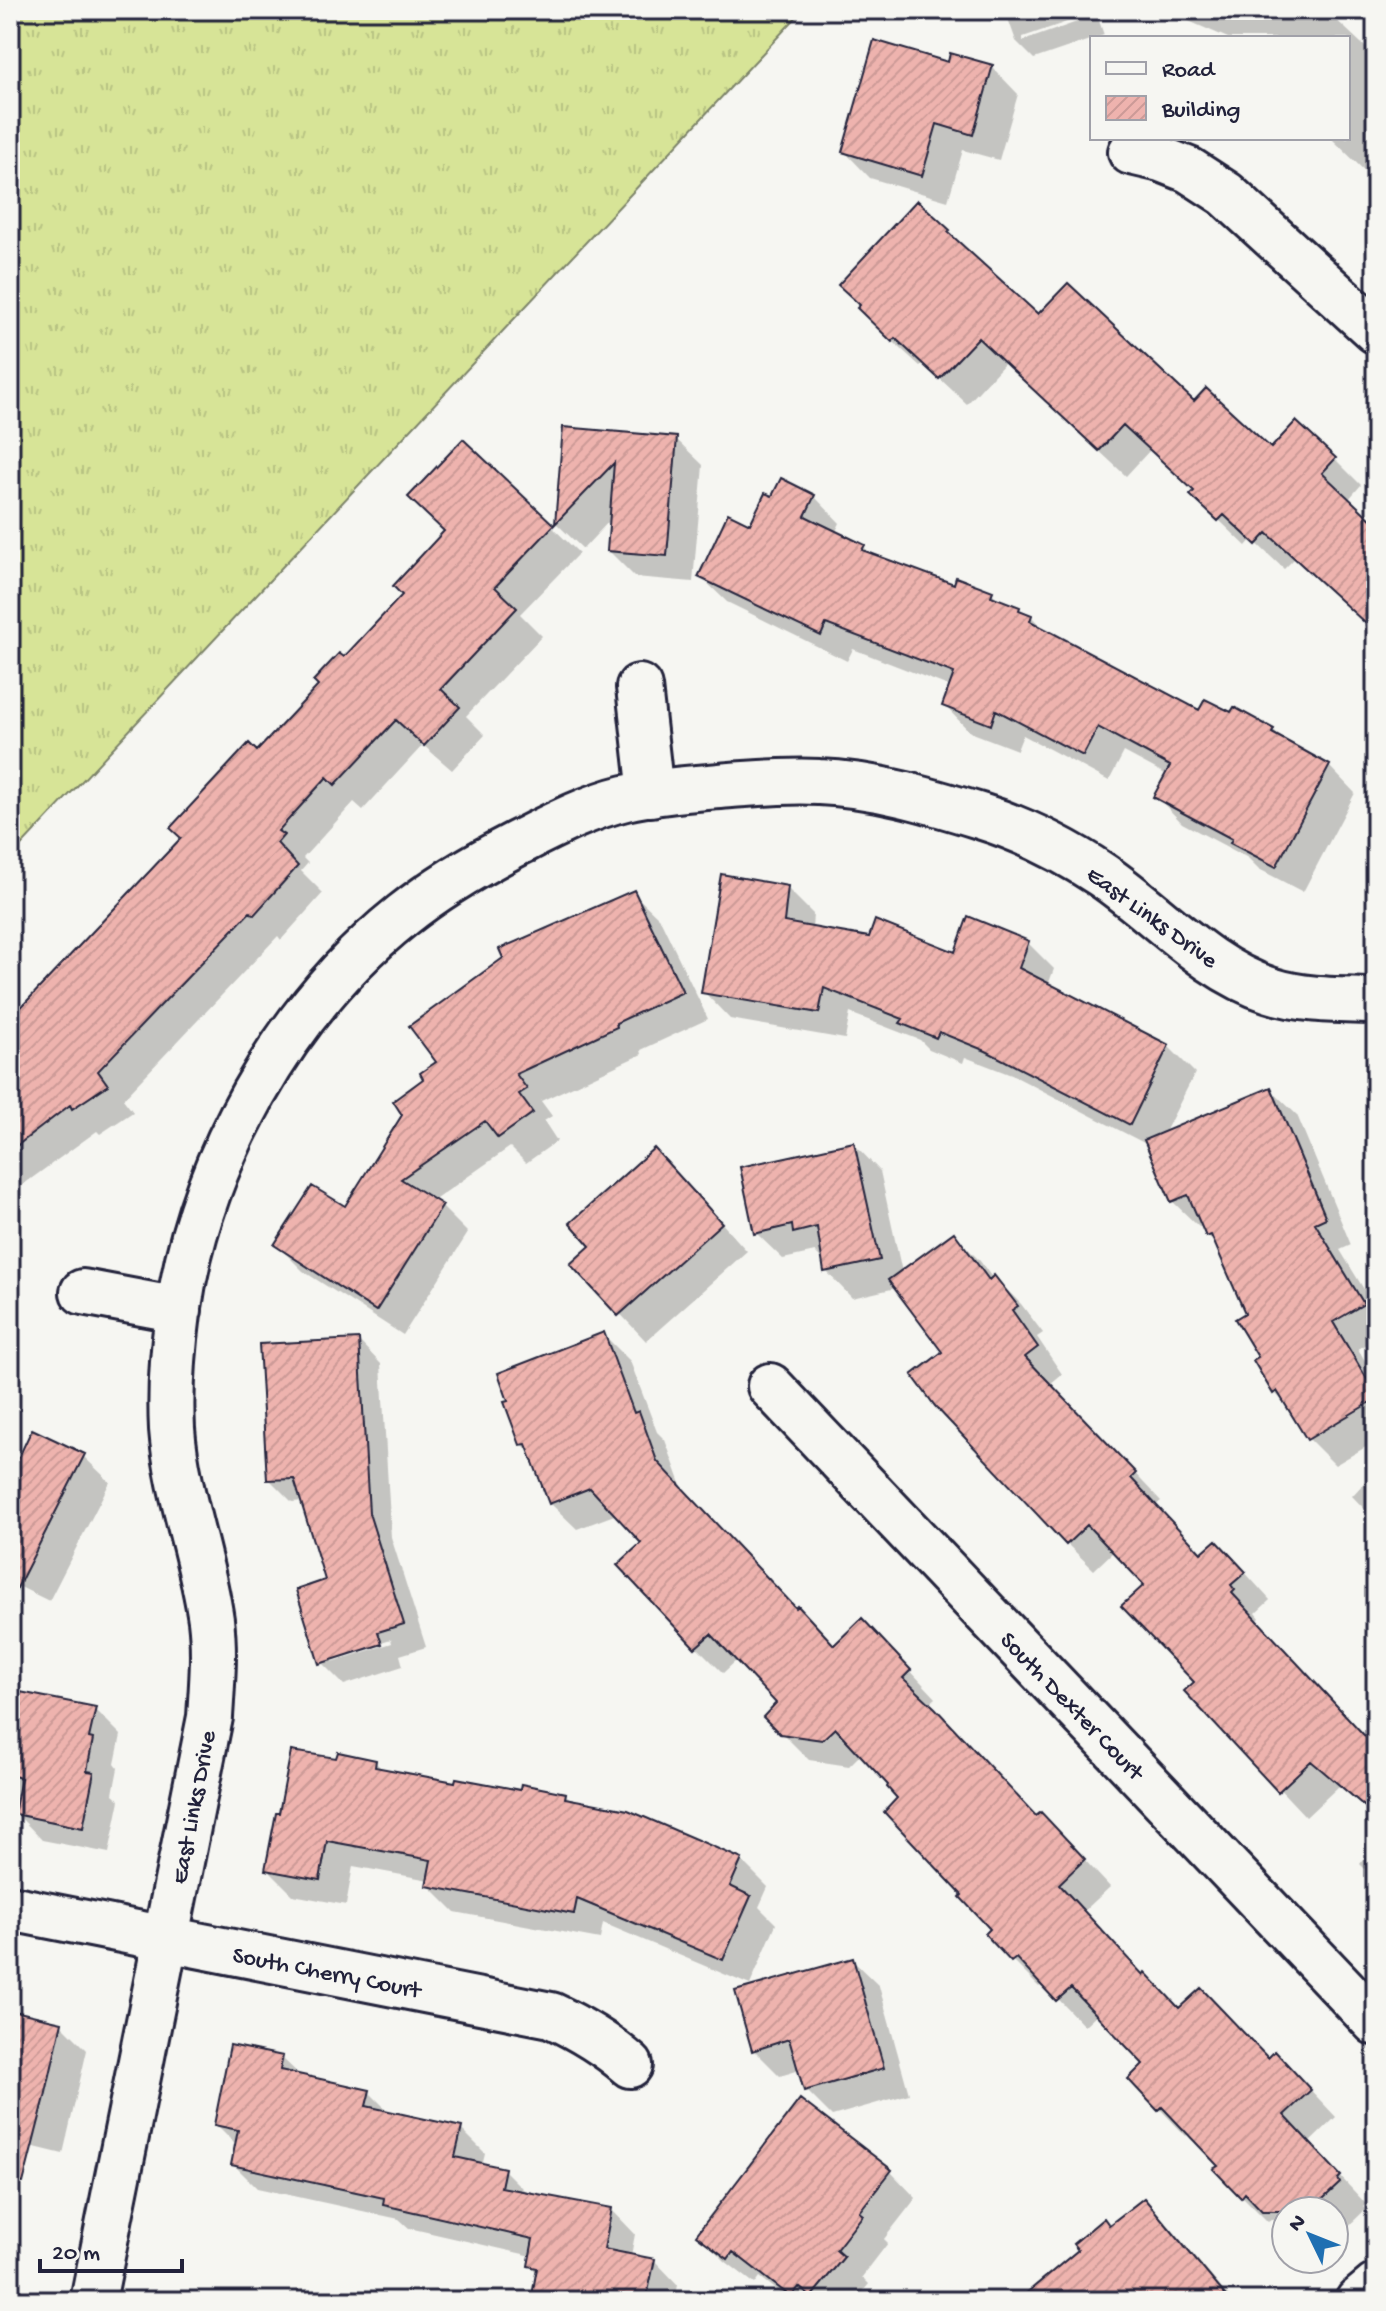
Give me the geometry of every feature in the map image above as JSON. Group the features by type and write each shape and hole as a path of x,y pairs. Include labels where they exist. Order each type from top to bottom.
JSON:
{"street":[{"path":"1131,152 1189,170 1226,194 1376,331"},
{"path":"639,687 651,794"},
{"name":"East Links Drive","path":"93,2301 210,1717 214,1666 211,1620 179,1476 172,1428 172,1373 179,1310 207,1199 227,1146 259,1083 302,1019 346,966 402,915 469,868 555,824 623,799 651,794 758,783 820,782 876,789 929,801 1004,826 1048,845 1101,874 1202,954 1236,976 1268,989 1302,998 1376,1001"},
{"path":"83,1292 179,1310"},
{"name":"South Dexter Court","path":"770,1386 1376,2023"},
{"name":"South Cherry Court","path":"10,1908 551,2015 583,2029 630,2065"},
{"path":"1358,2301 1376,2286"}],"green space":[{"path":"10,10 803,10 10,858"}],"building":[{"path":"874,40 948,62 950,53 993,65 973,135 937,124 922,176 842,152"},
{"path":"917,200 1038,314 1068,283 1194,401 1206,388 1271,448 1296,421 1336,458 1322,473 1376,524 1376,633 1267,533 1256,545 1224,515 1218,521 1190,495 1194,491 1123,425 1099,451 978,338 939,379 895,338 892,342 838,285"},
{"path":"563,427 677,437 667,556 607,551 614,463 555,524"},
{"path":"463,439 554,525 495,587 517,608 441,689 460,707 424,746 396,720 335,785 327,777 278,831 284,835 277,843 298,866 254,915 250,912 98,1071 108,1085 72,1109 70,1105 10,1151 10,1019 181,838 170,828 249,743 257,751 318,686 313,681 339,653 344,657 402,595 393,586 444,531 408,497"},
{"path":"781,478 815,495 805,516 865,545 862,550 954,584 956,577 993,591 991,596 1032,615 1030,621 1199,710 1205,699 1231,712 1234,707 1274,729 1272,733 1330,765 1276,867 1230,843 1232,839 1153,797 1170,766 1098,727 1083,756 996,710 991,725 942,706 954,673 826,624 821,636 698,577 728,513 750,524 765,493 772,496"},
{"path":"721,874 788,886 784,922 869,937 875,920 955,952 968,916 1029,941 1019,968 1169,1045 1130,1125 986,1051 939,1032 936,1038 900,1023 903,1019 824,988 819,1013 701,993"},
{"path":"634,890 683,992 516,1074 527,1089 519,1094 533,1113 498,1138 485,1121 401,1179 443,1205 376,1311 274,1245 312,1186 345,1206 402,1115 393,1101 423,1079 420,1073 436,1062 409,1026 503,958 499,949"},
{"path":"1271,1087 1326,1218 1315,1223 1364,1304 1333,1322 1376,1394 1376,1399 1307,1440 1277,1391 1273,1394 1253,1360 1258,1357 1235,1319 1245,1313 1211,1235 1206,1237 1188,1195 1171,1202 1144,1140"},
{"path":"854,1142 880,1260 824,1272 817,1227 793,1233 792,1225 754,1234 740,1167"},
{"path":"654,1148 722,1223 618,1316 570,1264 590,1246 570,1223"},
{"path":"954,1232 989,1280 994,1275 1018,1306 1012,1310 1038,1347 1025,1357 1136,1473 1131,1478 1201,1553 1216,1540 1246,1572 1231,1585 1235,1590 1232,1593 1376,1748 1376,1816 1311,1761 1278,1792 1184,1691 1194,1682 1121,1606 1144,1585 1087,1525 1066,1545 935,1406 912,1375 942,1352 888,1280"},
{"path":"604,1332 634,1413 639,1411 657,1461 834,1645 862,1618 911,1670 903,1678 1036,1816 1041,1812 1085,1859 1059,1884 1143,1975 1145,1972 1179,2008 1201,1988 1268,2058 1275,2051 1311,2090 1284,2115 1341,2176 1338,2179 1340,2183 1327,2195 1270,2195 1270,2211 1262,2211 1245,2193 1241,2198 1213,2169 1218,2166 1162,2107 1158,2111 1128,2079 1143,2064 1071,1988 1056,2001 1016,1958 1011,1962 985,1934 990,1929 960,1897 962,1895 884,1812 897,1798 835,1728 822,1740 780,1734 763,1717 776,1703 711,1634 695,1648 617,1565 641,1543 590,1488 549,1504 526,1444 520,1445 504,1402 508,1401 498,1373"},
{"path":"359,1339 369,1513 404,1624 378,1632 382,1644 319,1664 296,1590 325,1580 294,1479 267,1480 259,1344"},
{"path":"32,1429 85,1454 10,1602 10,1476"},
{"path":"10,1690 96,1707 89,1738 93,1739 87,1771 94,1772 83,1828 14,1814 21,1778 10,1775"},
{"path":"291,1751 336,1758 338,1752 376,1760 375,1767 455,1782 456,1778 520,1790 521,1784 566,1793 565,1798 628,1810 742,1859 730,1886 751,1896 723,1960 577,1899 574,1914 426,1886 431,1860 327,1841 320,1880 265,1870"},
{"path":"853,1958 884,2068 804,2091 789,2039 752,2051 735,1991"},
{"path":"10,2010 62,2022 23,2183 10,2182"},
{"path":"230,2045 283,2056 280,2070 370,2090 366,2106 462,2127 455,2157 505,2168 501,2187 612,2208 604,2249 655,2259 646,2301 531,2301 537,2268 528,2266 533,2239 383,2205 384,2198 231,2165 238,2130 214,2125"},
{"path":"800,2099 892,2170 859,2212 863,2215 836,2250 844,2257 811,2297 799,2287 791,2297 733,2252 728,2259 696,2235"},
{"path":"1144,2198 1230,2301 1017,2301 1078,2250 1073,2244 1104,2218 1109,2225"}]}
